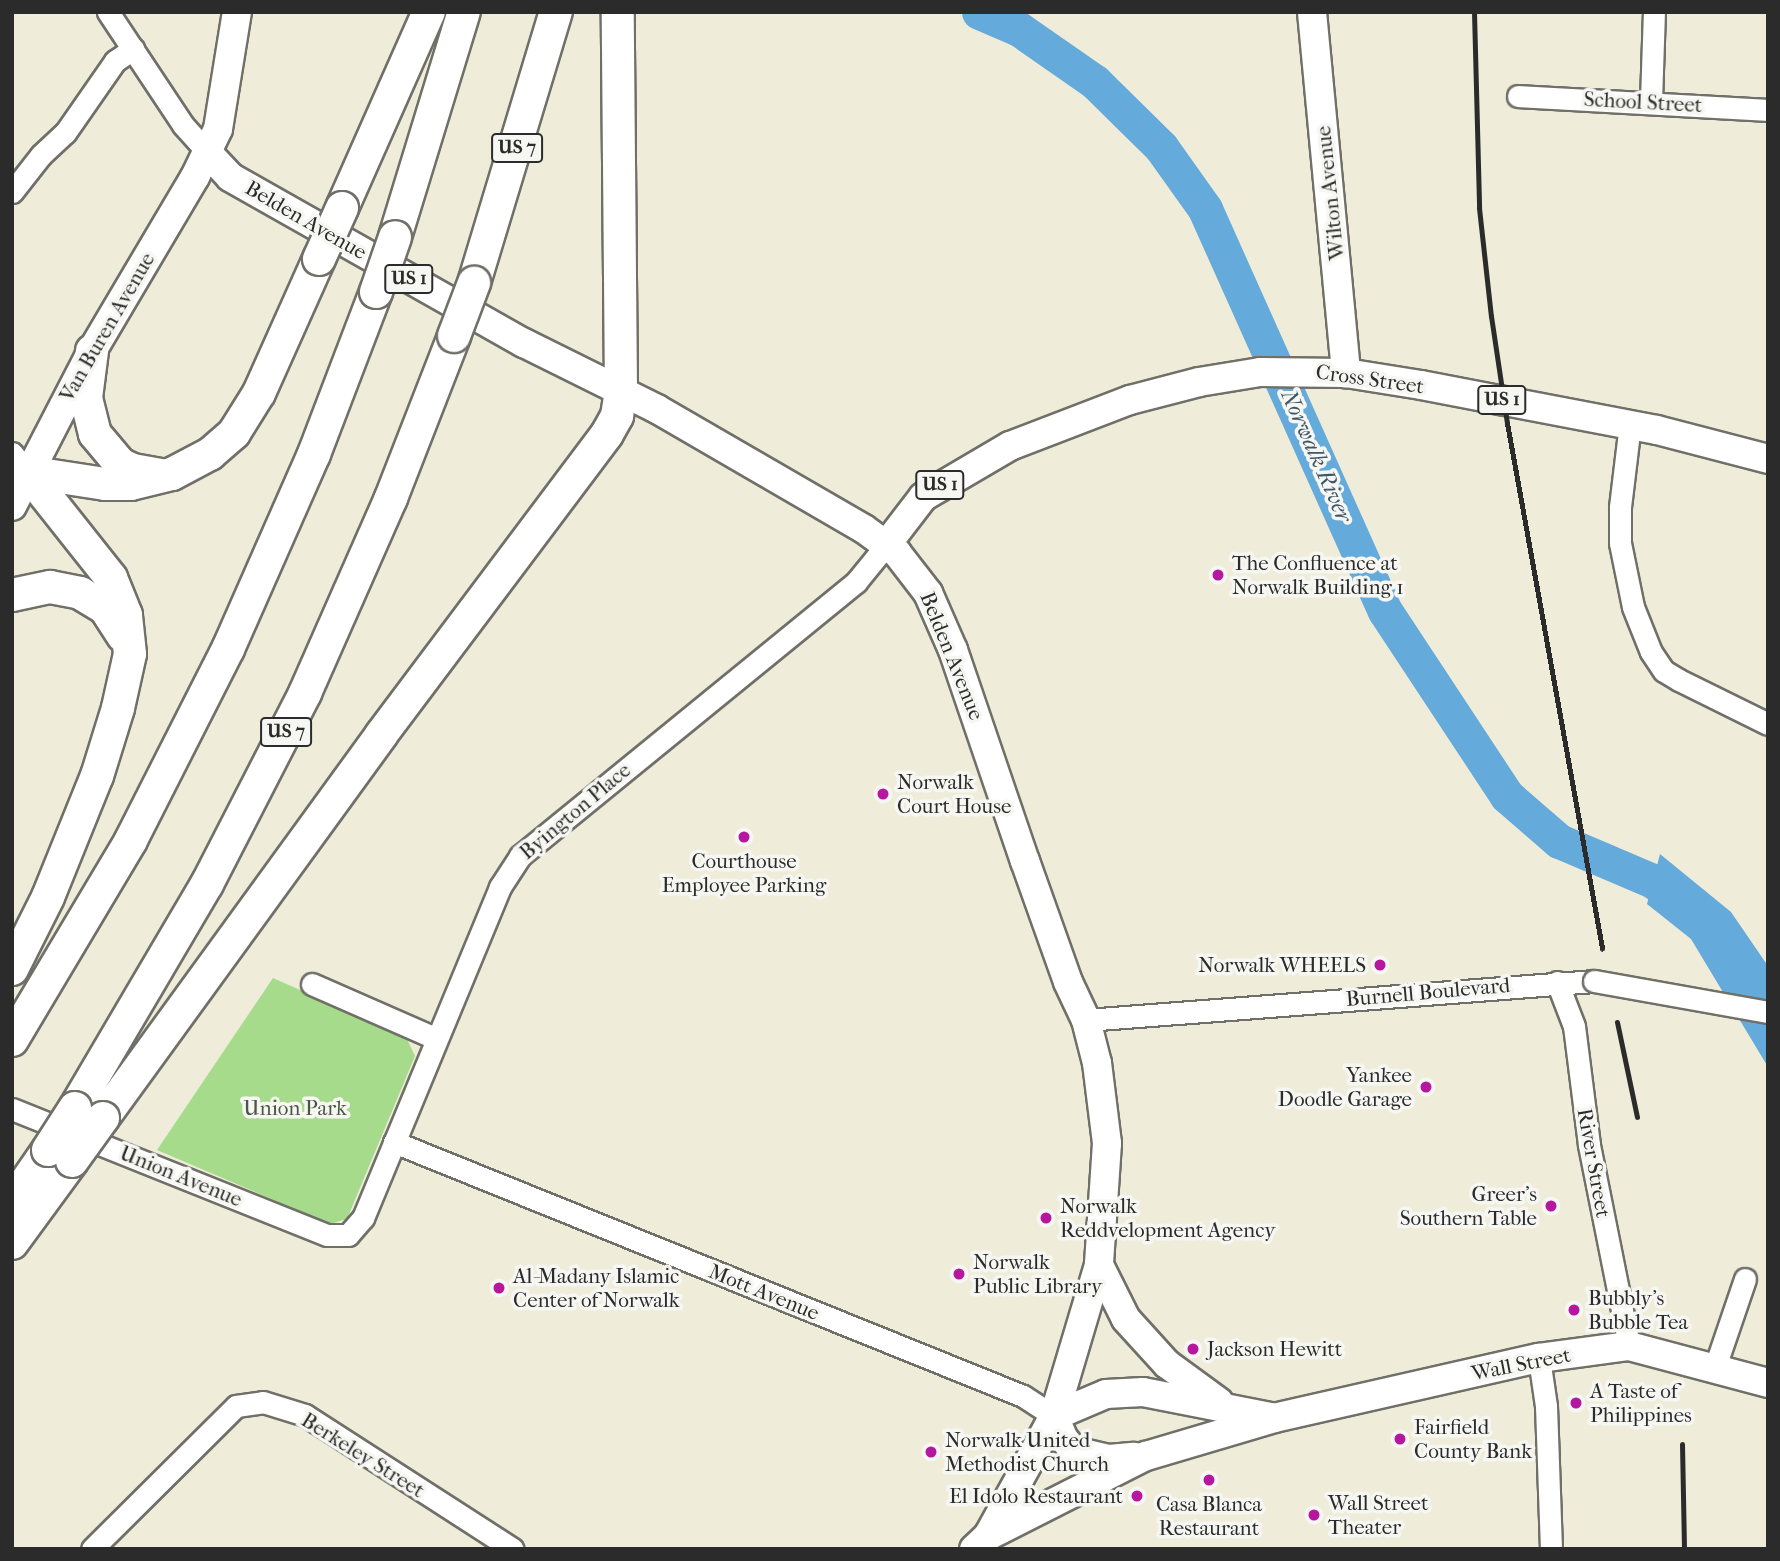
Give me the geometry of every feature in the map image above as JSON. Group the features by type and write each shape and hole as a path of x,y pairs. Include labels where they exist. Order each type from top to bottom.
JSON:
{"highway":[{"path":"20,463 117,485 172,474 210,454 242,421 259,393 429,12"},
{"path":"12,1040 96,902 218,671 291,509 376,292 464,12"},
{"name":"US 7","path":"12,1202 60,1156 89,1113 305,693 391,498 474,283 556,12"},
{"path":"89,1113 381,735 617,416 621,391 618,12"},
{"path":"92,351 86,387 87,410 102,446 120,464 133,470 172,474"},
{"path":"12,969 48,897 97,776 118,708 130,653 126,615 111,578 20,463"},
{"path":"12,595 50,587 66,588 94,599 115,621 130,653"},
{"path":"12,1243 60,1156"}],"main road":[{"name":"Van Buren Avenue","path":"12,506 20,463 92,351 195,177 218,129 237,12"},
{"name":"Wilton Avenue","path":"1312,12 1346,373"},
{"name":"Belden Avenue","path":"207,152 230,177 524,343 621,391 887,544 916,575 945,629 1058,955 1086,1020 1097,1063 1107,1143 1099,1265 1054,1416 981,1543"},
{"name":"Cross Street","path":"887,544 923,497 998,452 1102,409 1199,382 1260,372 1311,370 1346,373 1630,424 1768,459"},
{"name":"Wall Street","path":"1099,1265 1126,1319 1167,1364 1224,1406"},
{"name":"Wall Street","path":"981,1543 1146,1456 1274,1418 1539,1357 1629,1346 1768,1383"},
{"name":"Wall Street","path":"1146,1456 1109,1459 1074,1451 1063,1439 1054,1416 1106,1394 1143,1392 1274,1418"}],"street":[{"path":"108,12 183,125 207,152"},
{"path":"1651,101 1654,12"},
{"path":"12,192 41,155 65,133 115,61 132,49"},
{"name":"School Street","path":"1518,96 1651,101 1768,110"},
{"path":"1630,424 1620,507 1620,543 1633,607 1651,652 1664,671 1768,724"},
{"name":"Byington Place","path":"342,1237 359,1225 500,887 520,856 856,582 887,544"},
{"name":"Burnell Boulevard","path":"1086,1020 1594,981 1768,1012"},
{"name":"River Street","path":"1557,982 1574,1026 1589,1145 1629,1346"},
{"path":"313,984 435,1038"},
{"name":"Union Avenue","path":"16,1111 327,1236 342,1237"},
{"name":"Mott Avenue","path":"394,1142 1023,1396 1054,1416"},
{"path":"1715,1367 1745,1279"},
{"path":"1539,1357 1546,1406 1551,1549"},
{"name":"Berkeley Street","path":"92,1549 236,1406 263,1402 305,1415 513,1549"}],"green space":[{"name":"Union Park","path":"273,978 406,1037 415,1056 347,1219 330,1224 157,1150"}],"water":[{"path":"1660,854 1731,912 1768,966 1768,1067 1691,939 1647,904"}],"waterway":[{"name":"Norwalk River","path":"979,12 1019,29 1095,82 1161,147 1205,209 1385,611 1507,796 1559,841 1653,881 1689,908"}],"railway":[{"path":"1474,12 1479,208 1491,316 1507,423 1602,948"},
{"path":"1617,1022 1637,1117"},
{"path":"1682,1444 1684,1549"}],"place":[{"name":"The Confluence at Norwalk Building 1","path":"1218,575"},
{"name":"Norwalk Court House","path":"883,794"},
{"name":"Courthouse Employee Parking","path":"744,837"},
{"name":"Norwalk WHEELS","path":"1380,965"},
{"name":"Yankee Doodle Garage","path":"1426,1087"},
{"name":"Greer’s Southern Table","path":"1551,1206"},
{"name":"Norwalk Reddvelopment Agency","path":"1046,1218"},
{"name":"Norwalk Public Library","path":"959,1274"},
{"name":"Al-Madany Islamic Center of Norwalk","path":"499,1288"},
{"name":"Bubbly's Bubble Tea","path":"1574,1310"},
{"name":"Jackson Hewitt","path":"1193,1349"},
{"name":"A Taste of Philippines","path":"1576,1403"},
{"name":"Fairfield County Bank","path":"1400,1439"},
{"name":"Norwalk United Methodist Church","path":"931,1452"},
{"name":"Casa Blanca Restaurant","path":"1209,1480"},
{"name":"El Idolo Restaurant","path":"1137,1496"},
{"name":"Wall Street Theater","path":"1314,1515"}]}
